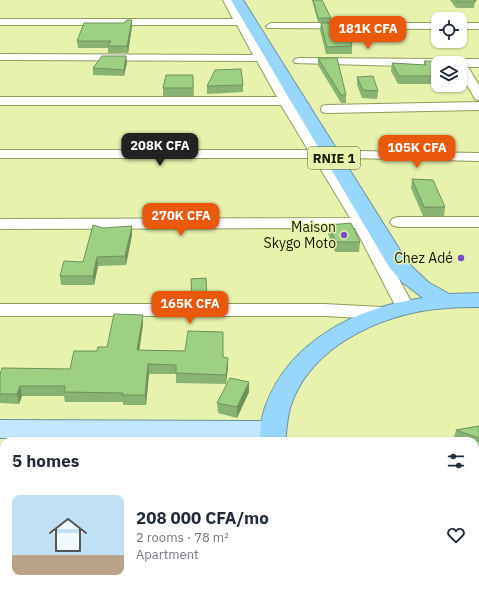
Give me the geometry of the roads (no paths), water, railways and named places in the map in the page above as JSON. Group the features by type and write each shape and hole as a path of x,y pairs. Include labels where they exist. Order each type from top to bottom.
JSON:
{"highway":[{"name":"RNIE 1","path":"237,0 400,267 424,290 446,301"},
{"name":"RNIE 1","path":"272,435 277,408 286,387 304,361 320,346 339,333 359,322 382,313 405,307 446,301 479,300"}],"main road":[{"path":"0,429 272,435"}],"street":[{"path":"228,0 285,101 320,154 361,222 405,307"},
{"path":"0,22 240,22"},
{"path":"271,26 431,26"},
{"path":"467,26 479,26"},
{"path":"0,58 262,58"},
{"path":"299,61 431,63"},
{"path":"467,63 479,63"},
{"path":"467,75 479,96"},
{"path":"0,101 285,101"},
{"path":"327,110 479,106"},
{"path":"0,154 320,154"},
{"path":"354,155 479,157"},
{"path":"0,224 361,222"},
{"path":"398,222 479,222"},
{"path":"0,310 324,310 382,313"}],"place":[{"name":"Maison Skygo Moto","path":"344,235"},
{"name":"Chez Adé","path":"461,258"}]}
